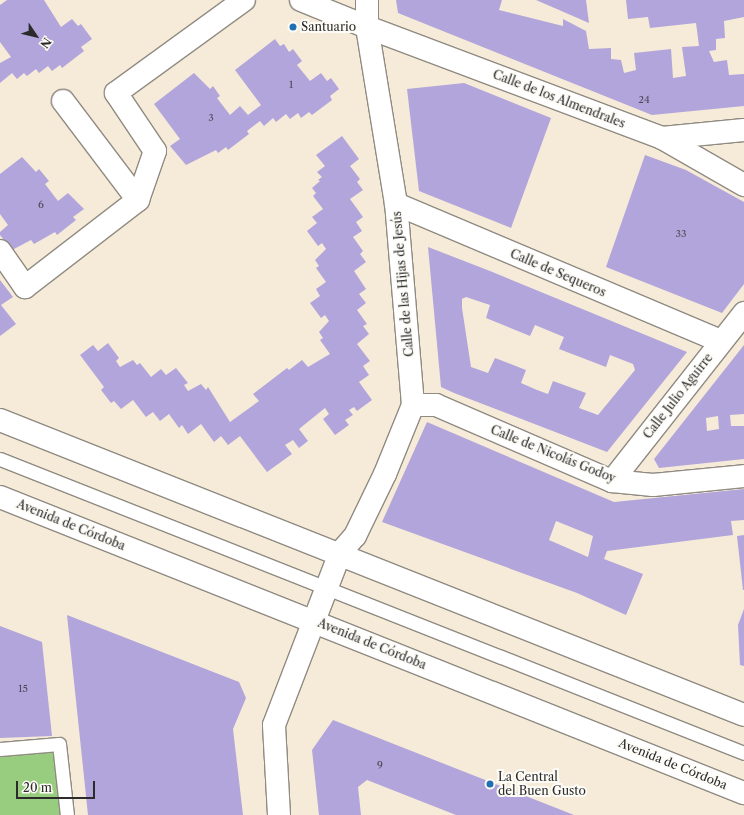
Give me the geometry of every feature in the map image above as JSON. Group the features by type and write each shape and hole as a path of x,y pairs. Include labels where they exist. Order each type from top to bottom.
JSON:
{"street":[{"path":"0,251 25,287 138,200 156,151 116,93 244,0"},
{"name":"Calle de los Almendrales","path":"301,0 367,27 662,138 744,185"},
{"name":"Calle de las Hijas de Jesús","path":"279,815 274,725 313,620 340,553 355,536 385,474 413,405 396,204 367,27 367,0"},
{"path":"63,101 138,200"},
{"path":"662,138 744,130"},
{"name":"Calle de Sequeros","path":"396,204 720,341"},
{"name":"Calle Julio Aguirre","path":"612,481 744,312"},
{"name":"Calle de Nicolás Godoy","path":"413,405 436,405 612,481 653,485 744,476"},
{"path":"0,420 340,553 744,715"},
{"name":"Avenida de Córdoba","path":"0,497 313,620 744,793"}],"lane":[{"path":"0,459 744,753"},
{"path":"0,749 59,744 67,815"}],"green space":[{"path":"59,744 65,815 0,815 0,748"}],"building":[{"path":"7,0 44,0 61,27 72,19 78,26 81,24 92,39 81,47 84,51 62,68 60,65 52,71 48,66 39,73 36,69 27,76 24,73 17,79 12,73 0,83 0,63 11,57 0,42 0,5"},
{"path":"396,0 502,0 499,10 563,26 563,19 586,31 589,49 611,48 611,59 621,60 624,73 636,70 634,53 671,49 673,78 686,76 682,47 699,46 696,23 650,28 648,17 628,19 626,0 744,0 744,17 724,21 725,38 716,39 716,50 709,51 714,62 727,60 729,75 744,74 744,106 652,115 398,13"},
{"path":"536,0 586,0 589,23"},
{"path":"275,39 280,46 284,44 289,52 293,49 302,61 297,65 310,81 321,73 327,81 331,78 339,89 330,96 332,100 312,115 309,112 301,118 298,113 290,119 286,114 276,122 273,118 264,126 260,121 247,131 249,134 228,150 226,147 218,153 216,150 186,165 170,146 180,139 154,104 194,73 210,89 213,86 220,96 217,98 230,115 240,106 248,115 261,105 235,70"},
{"path":"464,83 551,118 511,228 419,191 407,89"},
{"path":"342,136 359,159 350,166 360,179 357,182 363,190 350,199 363,217 356,222 362,231 353,237 363,251 360,254 366,262 354,271 366,289 359,294 366,303 357,310 367,324 363,326 369,334 357,344 370,361 363,366 369,375 359,382 372,400 357,411 354,407 349,410 353,415 345,420 349,425 335,435 323,419 329,414 325,408 299,429 308,441 299,448 293,440 285,445 292,454 267,472 240,436 228,445 221,436 214,442 201,424 188,434 182,425 179,428 169,414 160,421 153,412 146,417 133,400 121,409 114,401 111,403 101,390 104,387 80,355 93,345 98,351 108,343 119,358 116,361 120,367 133,360 137,365 140,363 151,377 161,369 166,375 176,368 188,383 184,385 188,391 201,384 206,390 208,387 230,422 259,401 253,394 287,368 289,370 302,360 308,367 330,354 320,340 323,338 319,332 329,321 325,315 321,318 310,303 320,296 316,289 326,282 316,268 319,266 315,260 326,249 322,243 318,246 307,231 317,223 312,217 323,209 313,196 316,193 312,188 320,181 318,180 322,177 317,172 325,166 316,155"},
{"path":"645,155 686,170 744,202 744,284 722,313 606,267"},
{"path":"22,157 36,172 39,169 49,181 45,184 58,201 68,193 84,209 73,217 76,220 57,235 55,232 34,244 31,240 12,250 0,235 0,232 8,225 0,214 0,174"},
{"path":"428,247 687,352 607,452 441,387","holes":["466,297 490,305 486,318 530,336 535,325 564,337 559,349 606,367 610,355 633,364 635,370 598,415 579,408 586,393 553,381 548,394 537,390 521,383 526,370 495,358 488,373 471,367 462,299"]},
{"path":"0,280 13,297 1,305 16,324 0,336"},
{"path":"744,345 744,414 730,415 731,426 744,426 744,459 659,468 654,459","holes":["718,416 719,429 707,431 706,418"]},
{"path":"427,422 614,502 744,489 744,520 731,521 733,535 607,551 604,559 643,574 626,615 577,593 382,522","holes":["556,521 593,536 588,557 549,540"]},
{"path":"744,535 744,590 743,590 737,536"},
{"path":"744,609 744,666 740,665 738,625"},
{"path":"67,615 239,682 246,698 233,729 243,815 88,815"},
{"path":"0,626 42,642 52,736 0,738"},
{"path":"333,720 574,815 456,815 367,780 358,787 361,815 319,815 312,750"}],"place":[{"name":"Santuario","path":"293,27"},
{"name":"La Central del Buen Gusto","path":"490,784"}]}
